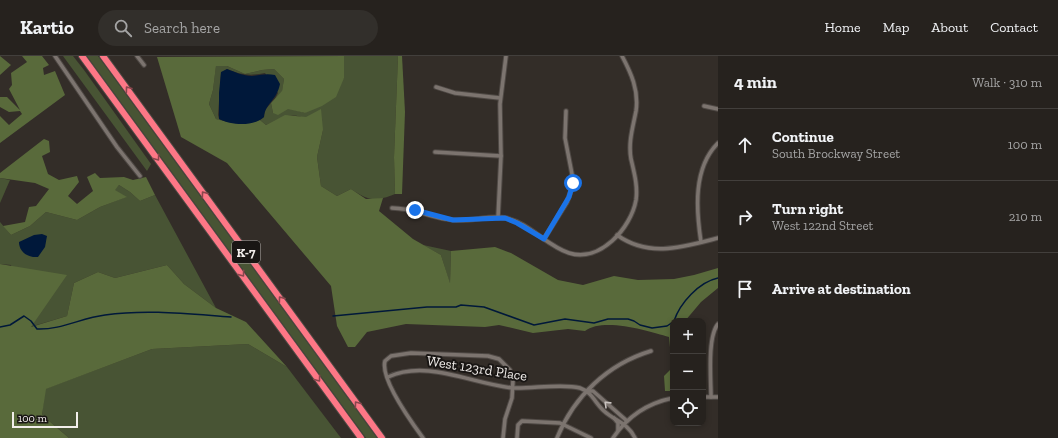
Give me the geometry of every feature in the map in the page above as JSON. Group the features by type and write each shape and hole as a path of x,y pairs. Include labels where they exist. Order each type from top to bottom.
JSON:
{"highway":[{"name":"K-7","path":"82,56 361,438"},
{"name":"K-7","path":"103,56 382,438"}],"street":[{"path":"55,56 117,147 140,176"},
{"path":"137,56 144,65"},
{"path":"498,218 501,156 499,120 500,98 506,56"},
{"path":"392,208 407,208 453,220 498,218 514,221 570,253 585,254 602,249 617,235 630,217 635,202 636,190 630,145 636,106 636,90 632,74 622,56"},
{"path":"436,87 456,93 500,98"},
{"path":"704,106 718,109"},
{"path":"544,239 567,202 572,188 572,174 565,138 566,111"},
{"path":"701,242 699,222 700,175 706,158 718,143"},
{"path":"435,152 501,156"},
{"path":"617,235 631,244 644,248 674,248 718,238"},
{"path":"710,397 712,342 715,328 718,324"},
{"path":"557,438 575,405 586,391 609,372 636,357 651,351"},
{"path":"423,438 402,410 384,368 385,361 395,355 411,353 488,356 499,359 510,370 513,388 512,398 504,424 503,438"},
{"name":"West 123rd Place","path":"388,377 408,371 426,370 513,388 574,387 586,391 593,391 626,422"},
{"path":"586,391 596,400 603,410 613,417 626,422 635,438"},
{"path":"706,397 718,397"},
{"path":"613,438 626,422 646,408 670,399"},
{"path":"613,417 618,423 618,430"},
{"path":"517,438 520,422 549,421 563,425 591,438"}],"green space":[{"path":"0,56 11,65 0,75"},
{"path":"22,56 42,56 49,65 43,68 44,75 55,71 65,95 0,143 0,116 9,125 22,114 20,111 9,112 0,107 0,97 7,97 20,110 9,89 12,85 11,73 27,62"},
{"path":"63,56 73,56 84,70 151,164 147,171"},
{"path":"87,56 98,56 377,438 366,438"},
{"path":"344,56 398,56 394,157 395,194 388,197 372,199 351,189 337,196 321,186 317,157 323,130 308,120 295,116 282,117 266,125 260,120 264,117 265,110 271,103 273,113 288,108 305,113 344,78"},
{"path":"344,56 344,78 336,97 322,106 305,113 288,109 278,115 273,113 271,103 282,91 284,79 274,69 245,74 227,66 216,66 213,90 209,104 216,119 227,122 248,122 260,120 266,125 285,115 306,117 321,109 323,130 317,157 321,186 337,196 351,189 366,199 383,198 379,211 413,239 441,255 450,283 451,251 495,247 511,253 558,280 583,285 614,276 638,280 674,279 718,268 718,288 701,302 688,318 670,318 670,347 669,337 626,326 603,325 593,327 585,331 568,329 533,333 499,325 485,327 406,324 367,332 355,347 348,347 337,326 331,286 227,163 181,137 157,57"},
{"path":"398,56 402,56 405,112 402,194 395,194 394,157"},
{"path":"216,65 227,66 245,74 237,73 227,69 221,73 218,115 219,119 227,123 216,119 209,104 213,90"},
{"path":"274,69 284,79 282,92 275,99 278,93 265,73 245,74"},
{"path":"44,139 49,141 50,152 42,156 48,174 59,180 77,176 79,182 68,196 77,204 93,191 87,177 95,173 100,178 124,177 133,180 146,177 155,195 140,201 119,185 115,190 127,197 100,207 77,220 46,212 30,226 11,235 3,226 25,222 29,207 36,206 49,189 35,183 0,178 0,173"},
{"path":"0,178 10,180 0,203"},
{"path":"119,185 140,201 155,195 216,308 184,284 167,265 115,278 98,272 74,283 67,316 30,327 11,265 0,264 0,222 11,235 30,226 46,212 77,220 100,207 126,197 114,190"},
{"path":"423,245 451,251 450,284 441,255"},
{"path":"0,264 67,275 31,327 67,316 74,283 98,272 115,278 167,265 184,284 216,308 246,322 287,367 248,344 152,349 46,389 42,415 69,438 0,438"},
{"path":"248,344 287,367 341,438 69,438 42,415 45,389 152,349"},
{"path":"670,370 670,391 665,391 664,376"}],"water":[{"path":"227,69 249,76 266,74 275,75 280,84 276,94 266,109 264,117 248,124 230,123 219,119 221,72"},
{"path":"42,234 47,236 45,247 38,257 25,254 22,251 19,246 19,242 34,235"}],"waterway":[{"path":"675,318 681,307 691,294 704,284 718,278"},
{"path":"333,316 427,307 456,307 461,305 484,307 534,325 565,319 594,323 608,319 628,319 640,325 652,328 667,326 670,324"},
{"path":"0,327 10,325 24,316 31,321 37,329 54,328 105,315 136,312 231,317"}],"route":[{"path":"415,210 442,219 453,220 505,218 514,221 544,239 569,197 573,183"}]}
